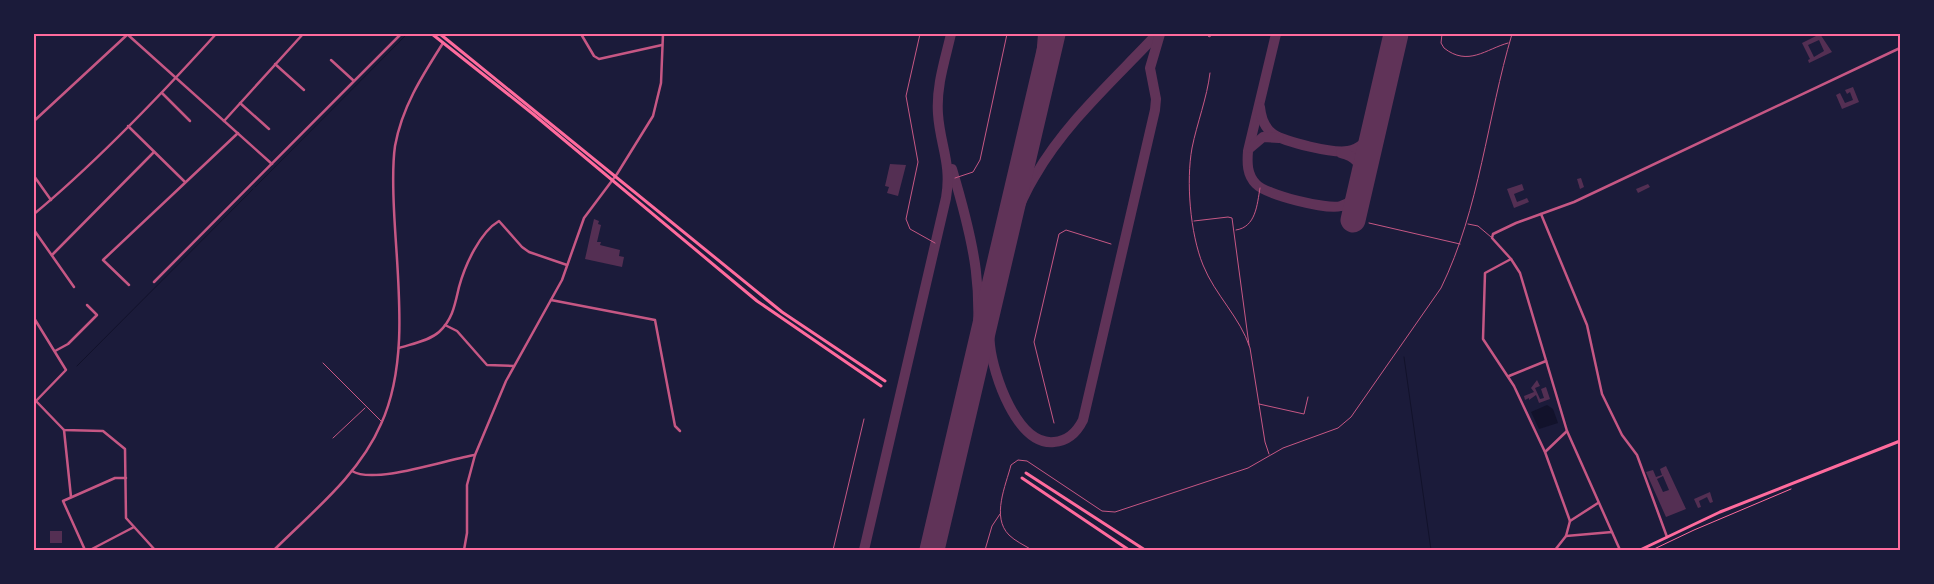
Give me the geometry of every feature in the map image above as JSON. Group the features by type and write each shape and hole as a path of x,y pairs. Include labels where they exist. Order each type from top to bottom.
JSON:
{"main road":[{"path":"432,34 533,114 757,300 881,386"},
{"path":"440,34 447,37 782,312 885,381"},
{"path":"1640,550 1720,512 1900,441"},
{"path":"1026,473 1145,550"},
{"path":"1022,478 1129,550"}],"street":[{"path":"34,121 127,34 272,164"},
{"path":"34,214 51,200 162,93 216,34"},
{"path":"224,121 303,34"},
{"path":"154,282 402,34"},
{"path":"581,34 594,56 599,59 662,45"},
{"path":"464,550 467,533 467,485 475,455 495,405 514,366 551,300 568,265 584,218 643,134 657,104 661,83 662,34"},
{"path":"274,550 352,471 372,442 382,422 396,378 399,348 393,176 395,146 408,102 447,37"},
{"path":"1620,550 1567,431 1520,273 1511,258 1492,238 1498,231 1574,202 1900,48"},
{"path":"331,60 354,81"},
{"path":"275,64 304,90"},
{"path":"162,93 190,121"},
{"path":"240,103 269,129"},
{"path":"128,126 185,182"},
{"path":"129,285 103,260 238,133"},
{"path":"52,254 154,152"},
{"path":"34,176 51,200"},
{"path":"1541,214 1587,325 1602,394 1622,435 1638,455 1667,536"},
{"path":"399,348 434,335 445,325 454,310 459,286 469,262 485,233 500,221 522,248 568,265"},
{"path":"34,230 74,287"},
{"path":"1511,258 1486,273 1483,331 1486,345 1509,376 1545,452 1570,521 1566,536 1555,550"},
{"path":"551,300 655,320 675,426 680,431"},
{"path":"54,351 68,344 97,315 87,305"},
{"path":"34,318 66,370 35,402 64,430 71,496"},
{"path":"445,325 456,331 487,364 514,366"},
{"path":"1509,376 1546,361"},
{"path":"64,430 103,431 126,449 126,518 155,550"},
{"path":"1545,452 1567,431"},
{"path":"352,471 360,476 407,471 475,455"},
{"path":"85,550 62,503 71,496 116,478 126,478"},
{"path":"1570,521 1598,503"},
{"path":"90,550 134,527"},
{"path":"1566,536 1612,532"}],"lane":[{"path":"920,34 906,96 918,162 906,219 910,229 936,244"},
{"path":"955,178 973,172 980,160 1008,34"},
{"path":"1207,34 1209,37 1214,34"},
{"path":"1442,34 1441,43 1447,51 1470,57 1479,56 1509,43"},
{"path":"985,550 992,526 1000,513 1011,465 1018,460 1026,461 1109,513 1248,468 1283,448 1330,432 1351,417 1441,288 1460,244 1467,224 1512,34"},
{"path":"1210,73 1190,163 1189,178 1194,221 1204,266 1240,324 1250,348"},
{"path":"1234,230 1245,228 1252,221 1260,188"},
{"path":"1194,221 1232,218 1258,404 1265,442 1270,455"},
{"path":"1369,223 1460,244"},
{"path":"1467,224 1478,226 1492,238"},
{"path":"1054,423 1034,342 1059,234 1066,230 1112,244"},
{"path":"323,363 382,422"},
{"path":"1258,404 1304,414 1308,397"},
{"path":"333,438 366,407"},
{"path":"833,550 864,419"},
{"path":"1000,513 1003,525 1009,535 1032,550"}],"path":[{"path":"1652,550 1798,486"}],"shaded area":[{"path":"1547,405 1553,409 1558,423 1539,429 1531,412"}],"building":[{"path":"1820,34 1832,52 1809,63 1808,60 1810,59 1802,43","holes":["1819,40 1824,51 1814,57 1808,45"]},
{"path":"1853,87 1859,102 1842,109 1836,95 1840,93 1845,103 1853,100 1850,92 1847,94 1845,90"},
{"path":"890,164 906,165 898,196 887,193 889,187 885,186"},
{"path":"1581,178 1584,187 1580,189 1577,179"},
{"path":"1522,184 1524,190 1514,194 1517,202 1527,198 1529,202 1514,208 1507,189"},
{"path":"1648,184 1650,187 1638,193 1636,189"},
{"path":"594,219 599,221 598,224 601,225 597,242 601,242 600,245 620,250 619,256 624,257 622,267 585,259"},
{"path":"1537,380 1540,386 1535,388 1540,399 1544,398 1541,389 1546,387 1550,399 1539,403 1536,395 1529,400 1529,398 1525,400 1524,396 1534,392 1531,388"},
{"path":"1666,466 1686,509 1666,517 1646,472 1653,470 1656,477 1662,475 1660,469","holes":["1663,476 1669,490 1663,492 1657,479"]},
{"path":"1710,492 1713,502 1710,503 1707,497 1699,501 1701,507 1698,508 1694,499"},
{"path":"50,531 62,531 62,543 50,543"}],"waterway":[{"path":"255,187 407,34"},
{"path":"77,366 253,189"},
{"path":"1404,357 1431,550"}],"taxiway":[{"path":"864,550 946,198 948,175 939,125 938,93 951,34"},
{"path":"1038,97 1043,34"},
{"path":"1000,260 1019,206 1047,156 1076,119 1157,34"},
{"path":"992,295 989,326 990,345 996,373 1009,406 1018,421 1029,433 1041,440 1054,442 1068,438 1075,432 1083,420 1155,110 1156,99 1150,68 1160,34"},
{"path":"1276,34 1248,151 1249,173 1251,177 1256,184 1272,193 1297,201 1323,206 1334,207 1344,205 1357,194 1360,188"},
{"path":"1260,107 1264,122 1273,134 1310,147 1332,151 1352,150 1363,144 1374,130"},
{"path":"1250,148 1263,137 1279,138"},
{"path":"1341,153 1351,156 1357,162 1361,170 1362,180"},
{"path":"952,169 967,222 976,270 978,318 974,373"}],"runway":[{"path":"932,550 1053,34"},
{"path":"1353,220 1396,34"}]}
